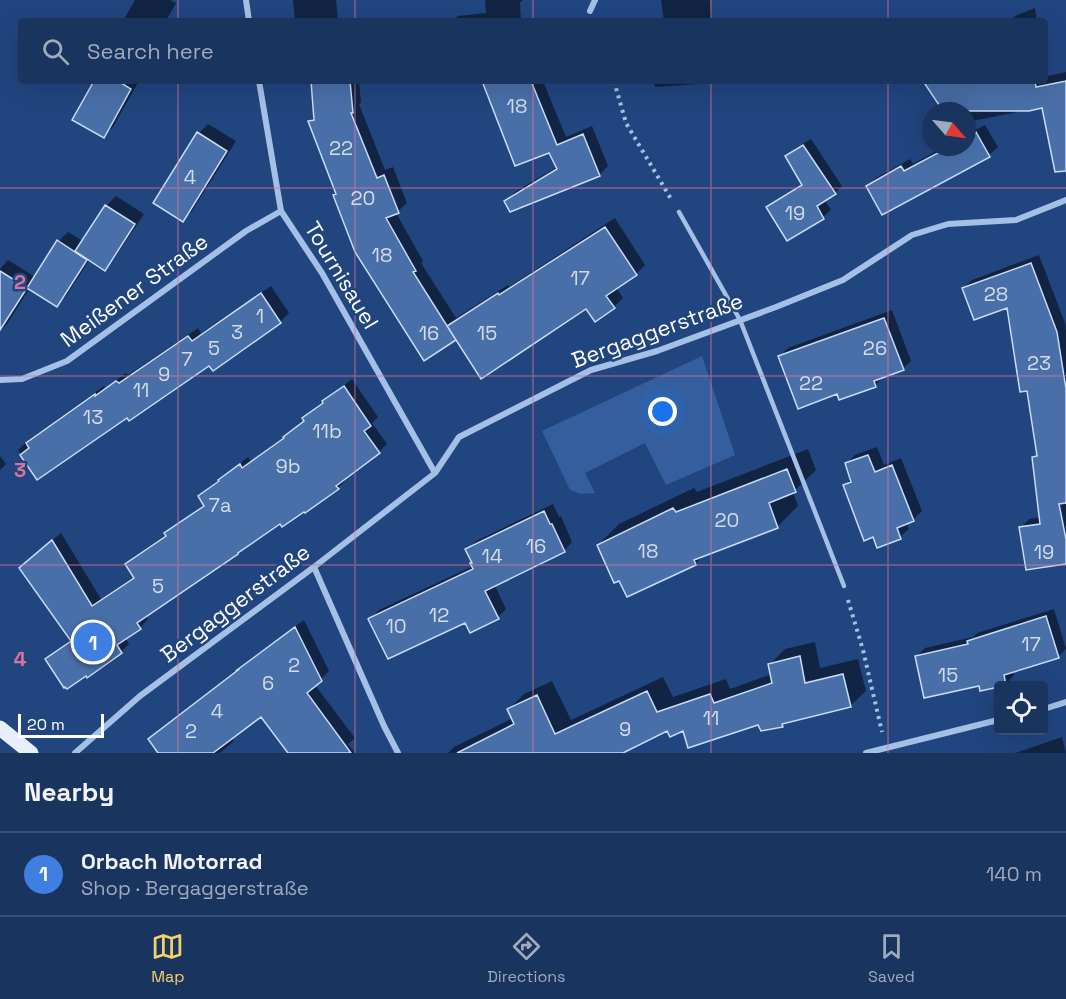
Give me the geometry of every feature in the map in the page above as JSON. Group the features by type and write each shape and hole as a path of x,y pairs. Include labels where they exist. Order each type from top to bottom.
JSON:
{"main road":[{"path":"0,728 31,753"}],"street":[{"path":"246,0 249,18"},
{"path":"590,11 595,0"},
{"name":"Tournisauel","path":"260,84 281,211 322,273 435,473"},
{"name":"Bergaggerstraße","path":"75,753 140,696 314,567 435,473 459,437 591,370 657,351 843,280 912,235 948,224 1016,220 1066,200"},
{"name":"Meißener Straße","path":"0,380 22,379 67,361 246,231 281,211"},
{"path":"314,567 398,753"},
{"path":"1048,708 1066,702"},
{"path":"866,753 994,721"}],"lane":[{"path":"679,212 740,320 844,586"}],"path":[{"path":"615,84 626,123 679,212"},
{"path":"844,586 863,650 886,747"}],"shaded area":[{"path":"702,356 735,455 666,485 645,443 585,473 595,493 581,494 570,490 542,431"}],"building":[{"path":"1066,81 1066,171 1055,172 1042,108 1029,111 976,111 976,102 937,102 925,84 1036,84 1036,87"},
{"path":"92,84 123,84 131,89 104,138 72,120"},
{"path":"311,84 350,84 353,113 351,113 377,178 384,175 399,213 386,218 416,271 413,272 456,340 424,361 355,252 308,121 314,120"},
{"path":"483,84 532,84 557,145 583,134 600,176 510,212 504,201 557,169 549,153 515,166"},
{"path":"197,132 227,151 183,222 153,203"},
{"path":"976,132 990,157 882,215 866,186 901,166 904,171 932,156 976,156"},
{"path":"803,145 836,194 817,206 824,219 787,241 766,207 802,185 785,156"},
{"path":"105,205 135,224 105,271 75,251"},
{"path":"605,227 637,275 606,296 615,308 595,322 586,309 481,379 447,326"},
{"path":"57,240 87,260 57,307 27,288"},
{"path":"1031,263 1057,332 1066,389 1066,503 1059,504 1066,539 1066,564 1026,570 1019,527 1040,524 1032,457 1037,456 1027,391 1020,392 1007,308 974,320 962,288"},
{"path":"0,271 27,288 0,330"},
{"path":"261,293 281,323 213,371 209,366 129,421 127,418 37,480 20,455 29,448 26,443 95,394 95,396 116,381 119,383 188,336 192,341"},
{"path":"884,318 904,370 874,381 876,387 839,400 837,394 798,409 778,356"},
{"path":"344,386 371,426 364,431 380,453 336,486 339,489 305,513 282,527 280,524 137,623 141,629 117,645 122,653 87,678 86,676 67,689 64,688 45,659 71,641 19,568 52,540 92,606 134,578 125,564 166,536 164,533 204,506 198,496 240,464 242,468 284,438 304,421 302,418"},
{"path":"868,455 875,472 892,465 914,521 897,528 901,539 877,548 873,537 864,541 843,485 851,482 845,463"},
{"path":"787,469 796,492 769,503 778,528 694,560 696,565 627,597 619,581 614,583 597,545 673,508 676,512"},
{"path":"544,511 565,552 485,591 499,619 470,633 465,623 388,659 369,618 473,569 465,549"},
{"path":"1046,616 1059,658 1004,675 1005,681 994,681 994,688 980,691 979,686 924,698 915,656 968,644 967,641"},
{"path":"295,627 322,681 307,693 351,753 288,753 261,717 213,753 158,753 148,739"},
{"path":"800,656 805,683 843,674 851,707 782,724 783,727 761,731 758,725 688,748 683,731 670,737 667,731 623,753 457,753 514,724 507,709 537,695 555,734 647,691 657,712 710,694 714,703 772,683 768,664"}],"place":[{"name":"Orbach Motorrad","path":"93,642"}]}
